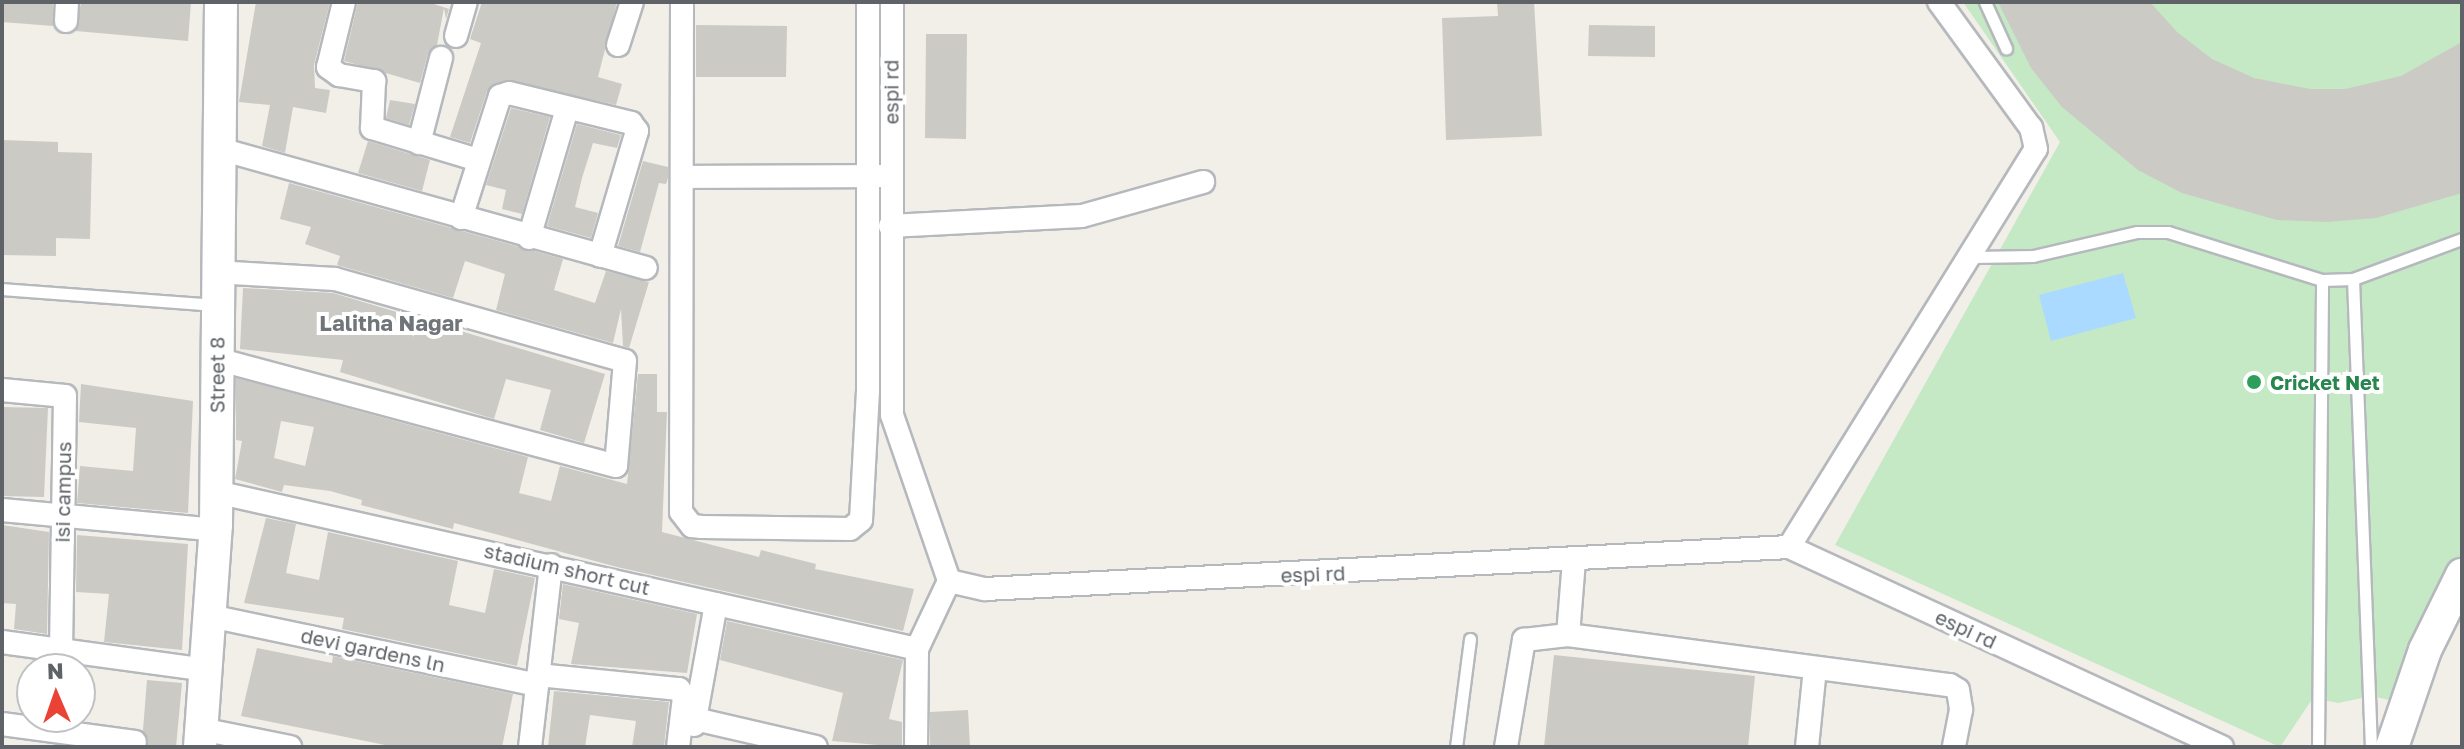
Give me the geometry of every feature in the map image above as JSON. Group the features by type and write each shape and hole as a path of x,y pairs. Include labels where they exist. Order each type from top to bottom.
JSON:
{"street":[{"name":"Street 8","path":"201,738 216,530 218,359 215,272 221,2"},
{"path":"344,2 328,67 339,75 374,81 372,128 478,160"},
{"path":"456,36 466,2"},
{"path":"618,45 632,2"},
{"path":"682,2 681,512 686,519 702,527 856,526 861,520 868,391 868,9 892,9"},
{"path":"1789,547 1973,257 2036,149 2031,128 1939,2"},
{"name":"espi rd","path":"892,9 892,415 949,581 985,589 1789,547 2222,747"},
{"path":"869,45 892,45"},
{"path":"419,143 441,58"},
{"path":"461,218 500,96 509,93 636,126 600,256"},
{"path":"529,238 567,109"},
{"path":"220,149 529,238 646,268"},
{"path":"682,177 891,176"},
{"path":"890,226 1082,216 1203,182"},
{"path":"215,272 335,279 625,361 616,466 218,359"},
{"path":"866,302 890,302"},
{"name":"isi campus","path":"2,390 65,396 61,650"},
{"path":"868,391 891,391"},
{"name":"stadium short cut","path":"216,492 917,649"},
{"path":"2,510 216,530"},
{"path":"1568,635 1574,560"},
{"path":"530,747 541,678 551,565"},
{"path":"2392,747 2418,679 2425,650 2462,575"},
{"path":"916,747 917,649 949,581"},
{"path":"678,747 716,604"},
{"name":"devi gardens ln","path":"210,616 541,678 691,693"},
{"path":"2418,679 2442,658 2462,618"},
{"path":"1506,747 1524,640 1568,635 1950,685 1958,690 1961,710 1954,747"},
{"path":"2,642 206,670"},
{"path":"1807,747 1815,668"},
{"path":"541,678 542,747"},
{"path":"691,693 695,719 691,747"},
{"path":"695,719 816,747"},
{"path":"2,724 135,742"},
{"path":"201,738 290,747"}],"lane":[{"path":"1985,2 2006,48"},
{"path":"1973,257 2033,256 2137,232 2168,232 2322,280 2353,279 2462,239"},
{"path":"2353,279 2371,747"},
{"path":"2318,747 2322,280"},
{"path":"2,289 217,305"},
{"path":"1456,747 1470,639"}],"green space":[{"path":"1963,2 2462,2 2462,578 2402,703 2372,696 2338,703 2313,698 2280,747 1835,545 2060,142"}],"water":[{"path":"2123,273 2136,318 2051,341 2039,295"}],"building":[{"path":"2,2 53,2 53,26 2,22"},
{"path":"81,2 191,2 188,41 76,31"},
{"path":"256,2 330,2 314,65 315,88 330,90 326,113 293,107 285,153 262,146 270,105 239,102"},
{"path":"358,2 428,2 449,9 446,19 444,8 437,45 428,54 420,83 344,61"},
{"path":"482,2 617,2 598,77 622,84 616,105 505,80 487,91 470,143 450,137 481,43 470,39"},
{"path":"1497,2 1534,2 1542,136 1446,140 1442,18 1498,16"},
{"path":"1998,2 2150,2 2177,32 2212,59 2254,78 2310,89 2345,89 2401,76 2462,42 2462,193 2376,218 2327,222 2277,220 2182,193 2138,170 2062,107 2031,68"},
{"path":"696,25 787,26 786,77 696,77"},
{"path":"1589,25 1655,26 1655,57 1588,56"},
{"path":"926,34 967,34 966,139 925,138"},
{"path":"390,100 415,104 409,125 386,118"},
{"path":"511,108 550,117 522,214 502,209 506,190 486,185"},
{"path":"577,124 621,135 617,148 593,143 582,178 575,207 598,213 591,238 547,226"},
{"path":"2,140 58,142 58,152 92,153 90,239 56,238 56,256 2,255"},
{"path":"368,141 430,160 422,191 358,173"},
{"path":"643,161 668,167 668,178 666,184 659,183 640,252 618,246"},
{"path":"289,183 563,259 554,290 595,303 606,271 649,282 629,348 623,346 621,309 613,343 496,310 505,274 465,261 453,298 337,265 340,256 305,244 311,227 280,219"},
{"path":"243,288 333,293 605,374 584,443 540,430 551,390 506,379 494,419 340,372 343,360 240,349"},
{"path":"638,374 657,374 657,412 667,412 662,532 759,557 761,550 816,564 815,569 914,589 903,631 617,567 454,523 453,529 361,505 362,500 330,491 284,485 282,492 235,479 242,441 236,440 236,378 528,457 519,493 551,501 560,466 627,484","holes":["281,421 314,427 305,466 274,458"]},
{"path":"81,384 193,401 188,513 77,503 80,466 133,471 136,428 79,422"},
{"path":"3,407 48,408 44,497 2,496"},
{"path":"266,518 296,524 286,573 319,580 328,532 458,561 449,605 485,613 494,569 535,578 517,666 342,629 344,618 244,603"},
{"path":"2,525 49,532 47,634 14,629 16,604 2,603"},
{"path":"77,535 188,544 182,650 104,642 109,594 76,592"},
{"path":"563,584 697,614 687,673 571,664 579,623 559,619"},
{"path":"727,621 903,660 889,719 902,722 902,747 832,741 843,693 720,660"},
{"path":"257,648 332,663 333,656 513,694 502,747 395,747 241,716"},
{"path":"1554,655 1755,676 1748,747 1544,747"},
{"path":"147,680 182,683 176,747 148,747 143,730"},
{"path":"554,691 669,702 664,747 632,747 636,721 590,715 585,747 548,747"},
{"path":"968,710 970,747 930,747 930,712"}],"place":[{"name":"Cricket Net","path":"2254,382"}],"district":[{"name":"Lalitha Nagar","path":"391,323"}]}
